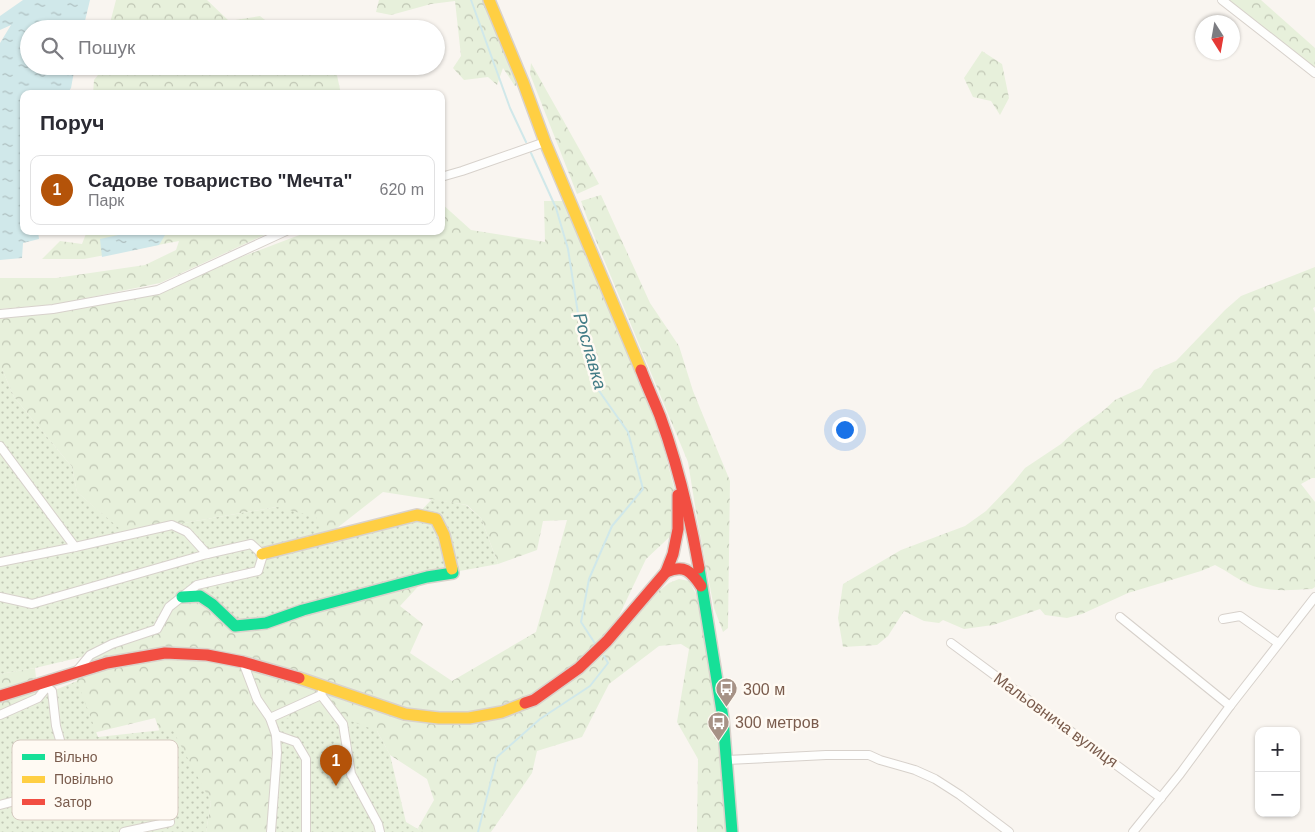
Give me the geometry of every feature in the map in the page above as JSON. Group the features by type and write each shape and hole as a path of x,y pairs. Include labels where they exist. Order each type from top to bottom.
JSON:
{"main road":[{"path":"489,0 523,82 545,142 660,416 669,442 679,478 703,590 722,716 732,832"},
{"path":"0,696 46,684 107,663 165,654 207,655 243,662 286,674 322,691 405,714 439,718 469,718 502,712 534,700 579,668 607,641 666,572 673,554 678,528 679,478"},
{"path":"182,597 200,596 212,604 235,626 266,623 322,605 453,573 444,535 436,519 417,515 262,554"},
{"path":"666,572 673,568 684,568 690,571 703,590"}],"street":[{"path":"1222,0 1315,72"},
{"path":"445,175 545,142"},
{"path":"0,314 53,308 158,290 277,235"},
{"path":"0,446 75,547"},
{"path":"0,561 172,526 187,532 206,554"},
{"path":"0,597 32,604 206,554 251,544 264,555 258,571 197,585 169,607 157,629 112,644 90,655 76,673"},
{"path":"1133,832 1204,742 1278,643 1315,598"},
{"path":"1223,620 1240,616 1278,643"},
{"path":"1120,617 1230,706"},
{"name":"Мальовнича вулиця","path":"951,643 1161,798"},
{"path":"243,662 257,699 270,718 276,735 277,753 270,832"},
{"path":"0,715 38,698 46,684 52,691 56,726 60,740"},
{"path":"270,718 322,691 343,724 351,774 378,824 380,832"},
{"path":"276,735 296,742 306,759 306,832"},
{"path":"727,760 826,755 869,755 915,770 935,779 960,795 1009,832"},
{"path":"124,832 170,822 170,820"}],"green space":[{"path":"116,0 207,0 228,20 111,20"},
{"path":"379,0 483,0 518,85 515,86 503,68 497,85 488,77 464,80 453,68 461,56 455,1 431,4 391,15 376,12"},
{"path":"1226,0 1261,0 1315,48 1315,73"},
{"path":"260,16 265,20 235,20"},
{"path":"982,51 1002,64 1009,98 1000,115 991,101 973,97 964,78"},
{"path":"531,63 599,184 577,194 530,74"},
{"path":"98,75 337,75 340,90 93,90 94,80"},
{"path":"601,195 650,303 679,346 693,391 730,481 728,628 723,632 714,608 688,462 581,201"},
{"path":"544,201 565,201 660,434 678,503 678,529 646,559 608,639 635,610 669,583 679,579 689,581 696,594 723,716 732,831 697,832 698,759 677,722 689,649 681,644 659,646 609,684 582,737 537,751 532,773 491,832 420,832 418,828 434,800 427,779 390,755 377,731 276,735 271,832 206,832 211,802 178,757 178,740 166,740 160,732 155,718 60,740 77,681 76,673 90,655 169,607 182,597 427,577 400,606 423,624 410,653 452,681 536,632 567,520 543,521 537,550 498,564 481,518 467,505 383,492 323,539 277,507 172,525 127,536 77,492 72,467 14,397 2,369 0,369 0,314 154,290 299,235 445,235 445,207 471,230 545,242"},
{"path":"85,235 264,235 160,283 58,304 0,309 0,278 56,278 145,265 176,250 179,241 84,259 42,259 60,241 82,244"},
{"path":"1315,267 1315,307 1313,308 1315,313 1315,478 1301,484 1315,502 1315,587 1312,589 1290,590 1260,588 1243,581 1215,565 1128,593 1082,614 1067,618 1045,615 1040,609 993,625 964,629 943,620 939,623 924,621 904,611 888,636 877,645 843,647 838,618 843,584 901,550 965,526 986,511 1025,468 1061,444 1115,400 1141,388 1154,370 1176,361 1241,296"},
{"path":"0,369 2,369 14,397 72,467 77,492 127,535 172,525 277,507 316,517 323,538 417,515 432,499 466,505 481,518 498,564 427,577 235,626 212,604 182,597 169,607 157,629 90,655 0,674"},
{"path":"35,668 38,698 0,715 0,674"},
{"path":"77,681 98,737 172,729 178,740 12,740 12,820 178,820 178,740 211,802 206,832 0,832 0,713"},
{"path":"270,718 351,721 377,731 390,755 406,822 423,832 271,832 277,753"}],"water":[{"path":"23,0 90,0 85,20 20,20 20,75 73,75 70,90 20,90 20,235 38,235 39,239 23,243 22,258 0,260 0,43 11,25 0,30 0,16"},
{"path":"118,235 165,235 159,245 102,257 100,239"}],"waterway":[{"name":"Рославка","path":"471,0 510,108 526,142"},
{"name":"Рославка","path":"531,153 556,208 568,249 579,320 597,388 628,432 643,489 612,526 589,579 581,622 596,645"},
{"name":"Рославка","path":"478,832 497,757 540,719 590,686 608,663 604,656"}],"traffic: fast":[{"path":"699,568 723,718 732,832"},
{"path":"182,597 200,596 212,604 235,626 266,623 303,610 427,577 453,573 452,569"}],"traffic: slow":[{"path":"489,0 523,82 545,142 641,370"},
{"path":"262,554 417,515 436,519 444,535 452,569"},
{"path":"299,678 405,714 439,718 469,718 502,712 525,703"}],"traffic: jam":[{"path":"641,370 660,416 678,472 699,568"},
{"path":"525,703 534,700 579,668 607,641 666,572 673,554 678,529 678,495"},
{"path":"666,572 678,569 686,570 694,576 701,586"},
{"path":"0,696 107,663 165,653 207,655 243,662 299,678"}],"place":[{"name":"300 м","path":"727,708"},
{"name":"300 метров","path":"719,741"},
{"name":"Садове товариство \"Мечта\"","path":"336,786"}]}
